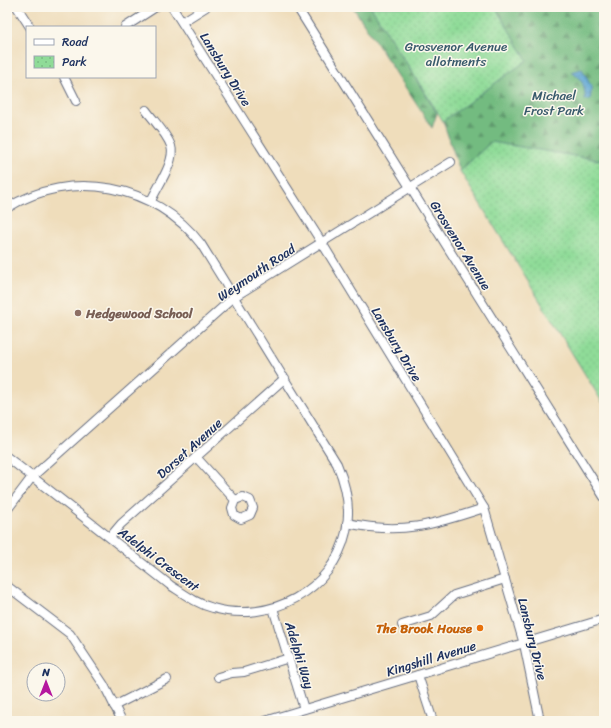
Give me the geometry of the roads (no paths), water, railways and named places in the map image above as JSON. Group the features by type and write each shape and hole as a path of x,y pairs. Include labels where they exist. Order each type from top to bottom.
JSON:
{"street":[{"path":"18,7 29,26"},
{"path":"127,26 156,7"},
{"name":"Lansbury Drive","path":"172,7 322,243 484,508 524,644 540,721"},
{"path":"182,22 206,7"},
{"name":"Grosvenor Avenue","path":"297,7 604,497"},
{"path":"64,78 76,101"},
{"path":"146,110 169,142 172,154 170,164 151,201"},
{"name":"Weymouth Road","path":"7,510 32,477 234,297 451,162"},
{"name":"Adelphi Crescent","path":"7,208 35,194 55,188 77,186 107,187 129,192 151,201 172,214 189,229 201,244 339,467 347,499 347,523 342,547 327,572 299,597 273,608 256,612 233,612 204,605 170,585 7,457"},
{"name":"Dorset Avenue","path":"110,537 121,524 285,378"},
{"path":"196,457 235,500"},
{"path":"347,523 382,529 410,529 440,522 484,508"},
{"path":"402,625 431,616 454,595 505,579"},
{"path":"7,586 70,634 91,663 122,721"},
{"name":"Adelphi Way","path":"273,608 290,658 304,709"},
{"name":"Kingshill Avenue","path":"265,721 604,619"},
{"path":"218,677 232,673 244,672 290,658"},
{"path":"418,675 433,721"},
{"path":"114,706 167,679"}],"water":[{"path":"582,69 592,88 590,99 585,100 585,91 581,80 571,72"}],"place":[{"name":"Hedgewood School","path":"78,313"},
{"name":"The Brook House","path":"480,628"}],"park label":[{"name":"Grosvenor Avenue allotments","path":"456,54"},
{"name":"Michael Frost Park","path":"554,102"}]}
